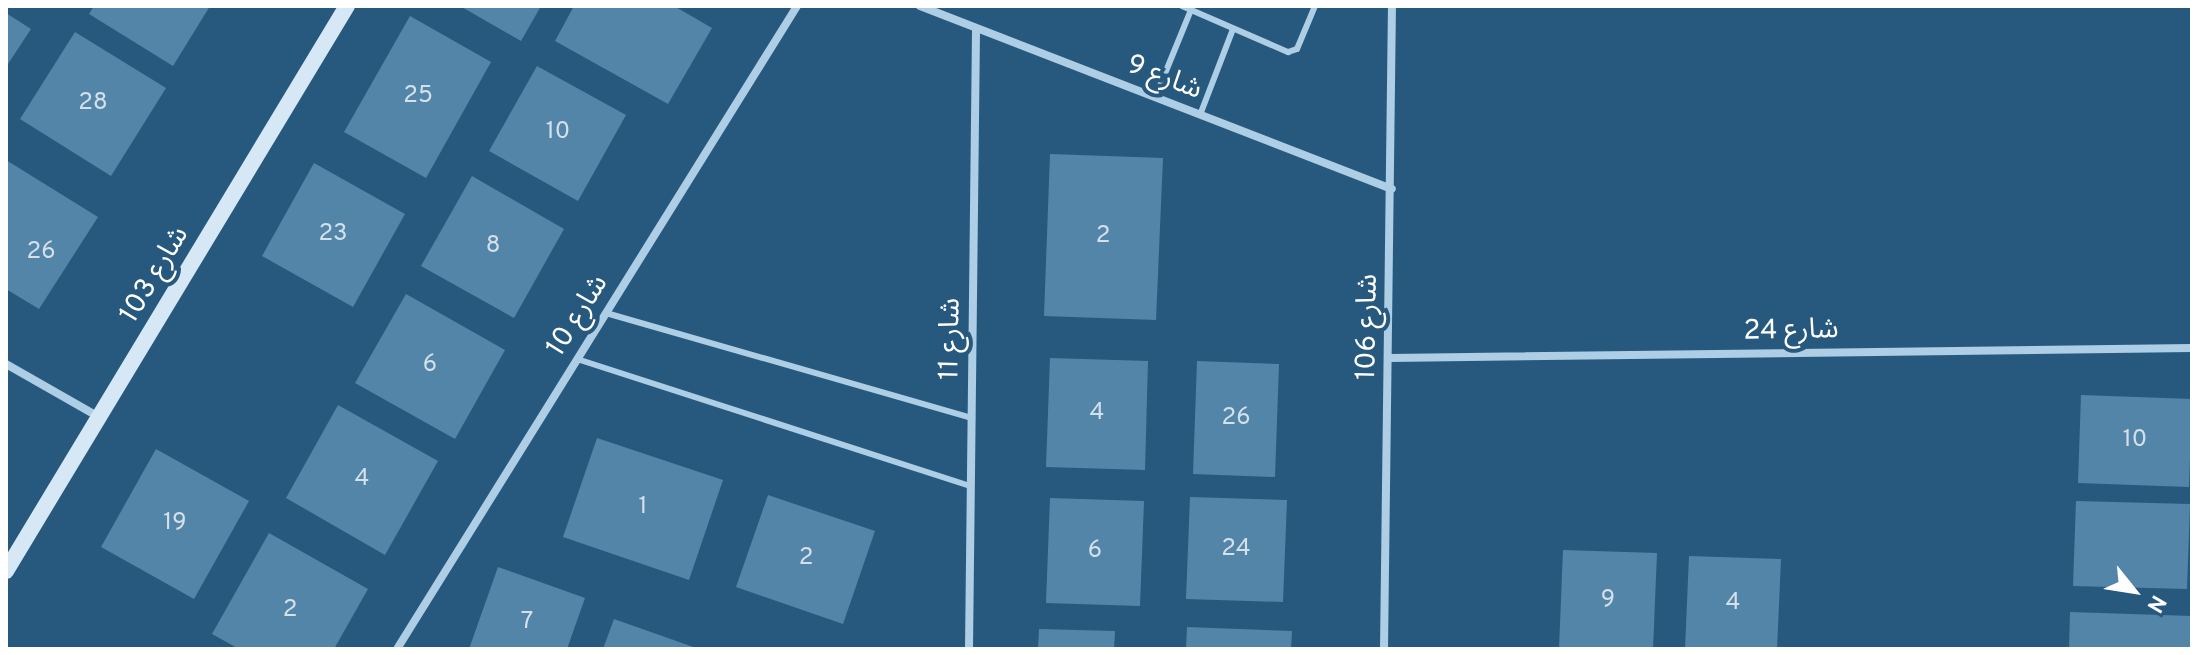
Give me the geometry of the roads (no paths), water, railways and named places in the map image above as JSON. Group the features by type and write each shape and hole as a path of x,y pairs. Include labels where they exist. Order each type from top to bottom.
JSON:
{"street":[{"name":"شارع 103","path":"6,571 347,6"},
{"name":"شارع 10","path":"397,649 797,6"},
{"name":"شارع 9","path":"920,6 1392,189"},
{"name":"شارع 106","path":"1384,649 1392,6"},
{"name":"شارع 11","path":"969,649 976,29"},
{"name":"شارع 24","path":"1390,358 2192,348"},
{"path":"6,364 99,417"}],"lane":[{"path":"1182,6 1293,51 1297,49 1315,6"},
{"path":"1155,98 1191,10"},
{"path":"1200,115 1233,29"},
{"path":"606,313 972,418"},
{"path":"577,359 971,486"}]}
